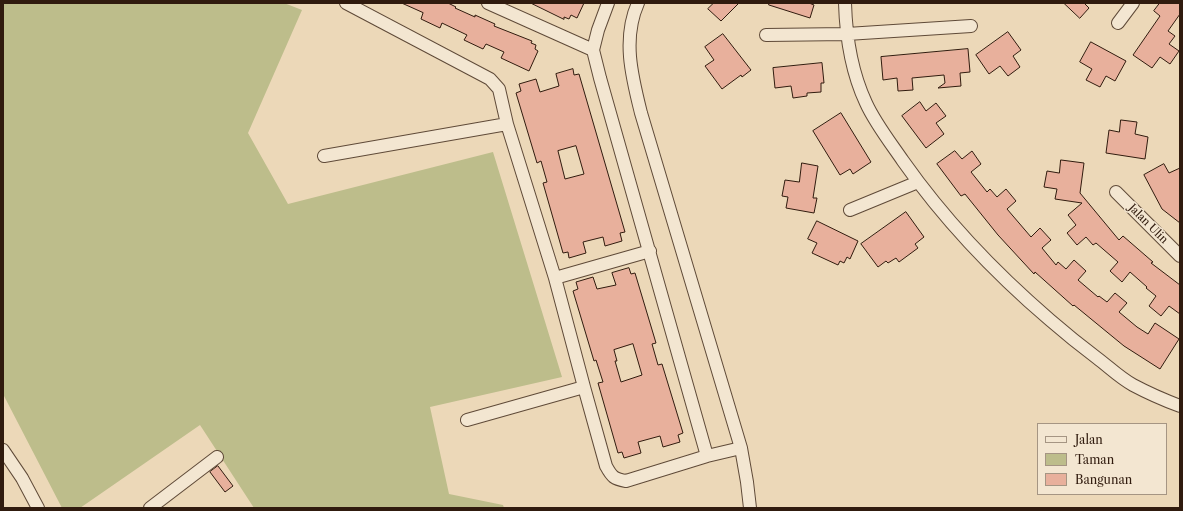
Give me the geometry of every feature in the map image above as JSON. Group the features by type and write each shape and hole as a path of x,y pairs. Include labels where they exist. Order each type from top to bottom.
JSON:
{"street":[{"path":"346,3 490,79 499,89 507,124 555,278 606,466 611,475 616,479 626,481 707,456 741,448"},
{"path":"488,3 594,50"},
{"path":"608,3 598,30 594,50 600,78 707,456"},
{"path":"638,3 629,36 633,82 741,448 750,508"},
{"path":"845,3 847,34 854,75 866,103 883,133 918,182 955,228 1024,298 1064,332 1132,384 1154,396 1180,406"},
{"path":"1118,23 1132,3"},
{"path":"766,35 847,34 971,26"},
{"path":"324,156 507,124"},
{"path":"850,210 918,182"},
{"name":"Jalan Ulin","path":"1116,192 1180,256"},
{"path":"555,278 650,251"},
{"path":"467,420 584,387"},
{"path":"3,450 22,478 38,508"},
{"path":"150,508 217,457"}],"green space":[{"path":"3,3 284,3 302,10 248,133 288,204 493,152 562,377 430,407 449,494 503,505 504,508 254,508 200,425 80,508 62,508 3,394"}],"building":[{"path":"402,3 448,3 456,7 455,8 475,17 475,15 495,24 494,26 532,41 531,43 536,45 535,49 538,51 529,71 501,58 504,52 486,44 483,49 464,40 467,35 442,23 440,28 421,19 423,13"},
{"path":"531,3 584,3 577,18 571,15 569,19 564,17 564,19"},
{"path":"714,3 739,3 721,21 708,9"},
{"path":"769,3 809,3 814,5 810,18 769,5"},
{"path":"1064,3 1084,3 1089,8 1080,18"},
{"path":"1160,3 1180,3 1180,14 1168,31 1175,36 1169,44 1179,51 1170,64 1160,57 1152,68 1133,55 1160,16 1154,11"},
{"path":"1008,32 1021,50 1013,56 1020,67 1008,76 1000,66 989,74 976,55"},
{"path":"723,34 751,70 742,77 741,75 722,89 705,66 714,60 705,47"},
{"path":"1091,42 1126,61 1115,81 1106,76 1100,87 1086,80 1092,69 1080,62"},
{"path":"968,49 970,72 960,73 961,86 938,88 945,83 944,75 912,78 913,90 898,91 897,78 883,80 881,57"},
{"path":"822,63 824,83 821,83 821,92 807,93 807,96 793,98 791,86 775,88 773,68"},
{"path":"573,69 574,75 579,74 625,232 620,233 622,241 605,246 603,237 583,242 586,253 569,258 568,252 563,253 543,183 547,182 541,161 537,163 516,93 521,91 519,84 536,79 540,92 559,86 556,74","holes":["576,146 584,174 565,179 558,151"]},
{"path":"920,102 926,111 936,103 946,116 936,123 944,134 926,148 902,116"},
{"path":"841,113 871,162 853,174 850,169 840,175 813,131"},
{"path":"1121,120 1137,122 1135,134 1148,137 1145,159 1106,153 1109,130 1119,132"},
{"path":"955,151 962,159 972,151 981,164 971,172 987,192 990,189 997,197 1006,189 1016,201 1007,209 1031,237 1040,228 1051,240 1042,248 1056,265 1058,262 1066,269 1074,260 1086,271 1078,280 1098,297 1099,296 1107,302 1115,293 1127,303 1119,312 1137,327 1148,334 1155,323 1179,339 1160,369 1124,346 1074,305 1073,306 1035,272 1034,274 998,235 965,194 961,196 937,164"},
{"path":"1061,160 1084,163 1080,193 1119,240 1123,236 1153,262 1151,263 1180,285 1180,314 1169,306 1161,316 1149,306 1156,296 1146,288 1147,287 1130,272 1122,282 1110,271 1118,262 1096,243 1093,245 1086,237 1077,245 1067,233 1076,225 1068,215 1082,203 1055,199 1057,189 1044,187 1047,171 1059,173"},
{"path":"802,163 818,166 813,198 817,198 814,213 786,208 788,197 782,196 785,180 799,182"},
{"path":"1164,164 1169,173 1180,168 1180,223 1162,209 1144,175"},
{"path":"906,212 924,237 915,244 918,248 899,262 896,258 888,263 886,261 878,267 861,244"},
{"path":"817,221 858,241 850,259 847,257 844,263 840,261 838,265 812,253 817,243 808,239"},
{"path":"629,268 631,274 635,273 656,343 652,344 658,365 662,364 683,433 678,435 680,442 663,447 660,436 638,442 641,453 624,458 622,452 618,453 598,383 603,382 596,360 594,361 573,291 578,289 576,282 593,277 597,289 616,285 612,273","holes":["633,344 642,375 621,382 615,361 617,361 614,350"]},
{"path":"218,466 233,486 225,492 210,472"}]}
